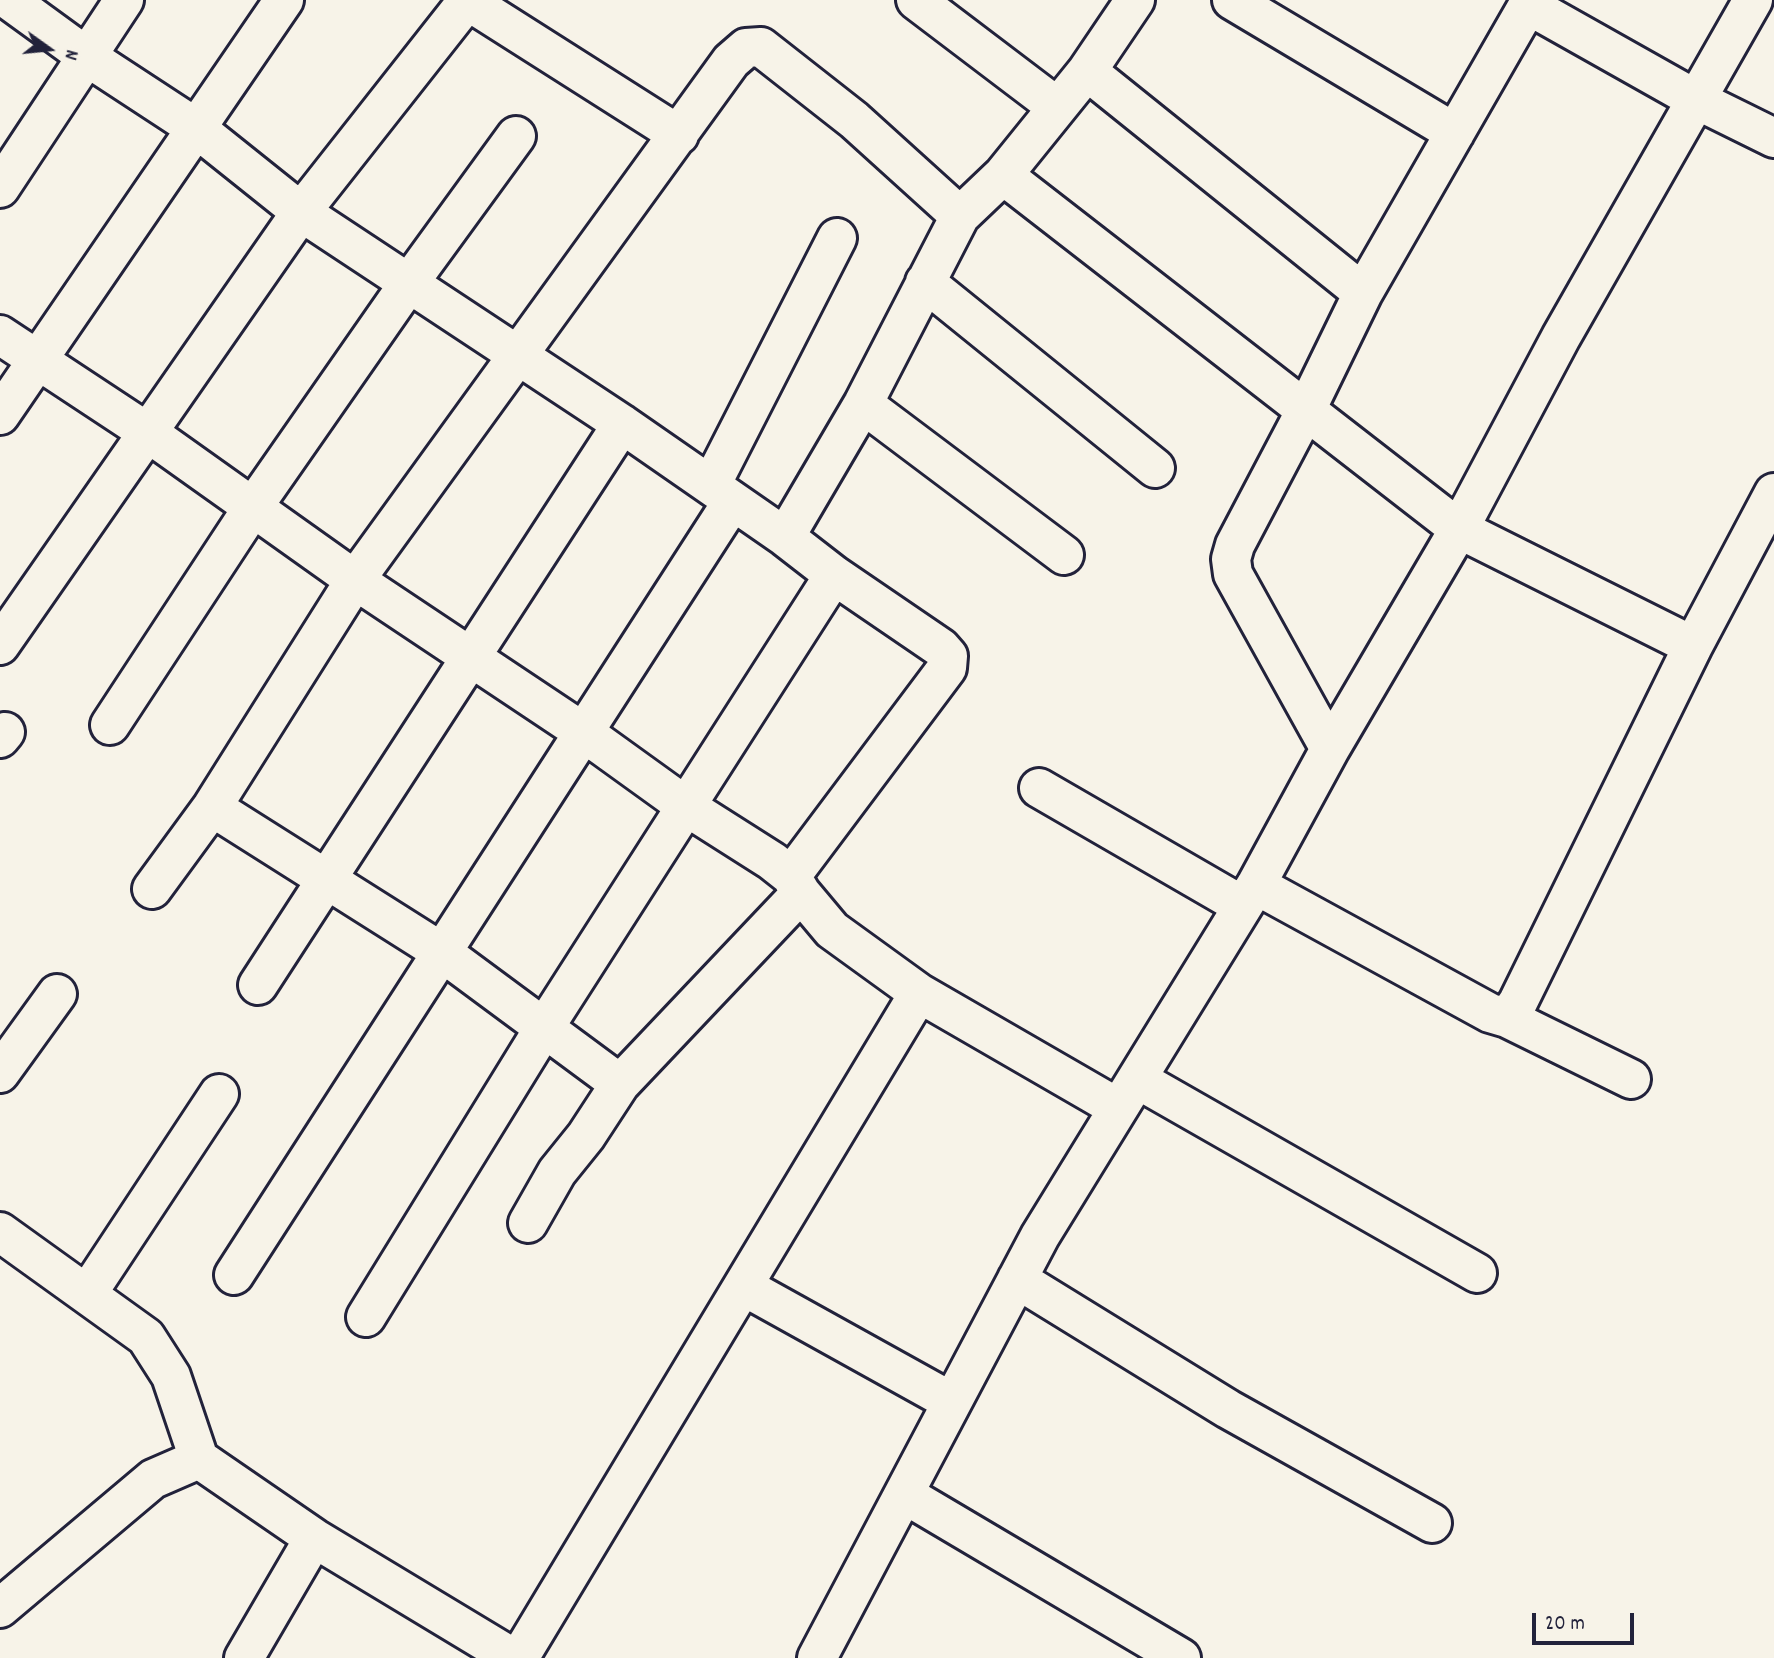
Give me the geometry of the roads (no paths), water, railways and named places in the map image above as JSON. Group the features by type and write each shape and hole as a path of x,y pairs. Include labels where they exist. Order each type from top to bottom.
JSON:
{"street":[{"path":"9,0 86,56 196,128 301,212 622,424 941,648 948,656 947,668 796,885 620,1084 586,1136 557,1172 528,1223"},
{"path":"0,188 124,0"},
{"path":"0,415 284,0"},
{"path":"916,0 1057,107"},
{"path":"785,537 863,404 960,216 1003,175 1087,71 1135,0"},
{"path":"1232,0 1455,132"},
{"path":"817,1658 1040,1236 1249,895 1330,749 1459,529 1561,337 1753,0"},
{"path":"0,645 301,212 468,1 679,135"},
{"path":"1330,749 1233,575 1231,559 1235,545 1306,410 1363,293 1529,3 1695,99 1774,138"},
{"path":"152,889 212,807 355,579 731,61 747,48 761,47 854,120 960,216"},
{"path":"1087,71 1363,293"},
{"path":"110,725 253,507 409,283 516,136"},
{"path":"1003,175 1459,529 1693,646"},
{"path":"234,1275 583,732 722,494 837,237"},
{"path":"925,282 1155,468"},
{"path":"0,335 147,432 355,579 583,732 687,807 772,861 796,885 831,930 919,993 1127,1093 1477,1273"},
{"path":"863,404 1064,555"},
{"path":"258,985 622,424"},
{"path":"1507,1018 1518,1002 1693,646 1774,493"},
{"path":"366,1317 544,1028 834,575"},
{"path":"1039,788 1249,895 1631,1079"},
{"path":"212,807 443,953 620,1084"},
{"path":"0,1073 57,993"},
{"path":"519,1658 919,993"},
{"path":"87,1294 219,1094"},
{"path":"0,1232 146,1337 171,1376 199,1460 314,1538 513,1658"},
{"path":"1017,1279 1228,1409 1432,1523"},
{"path":"743,1286 952,1402"},
{"path":"6,1595 153,1479 199,1460"},
{"path":"904,1494 1173,1656"},
{"path":"244,1658 314,1538"}]}
